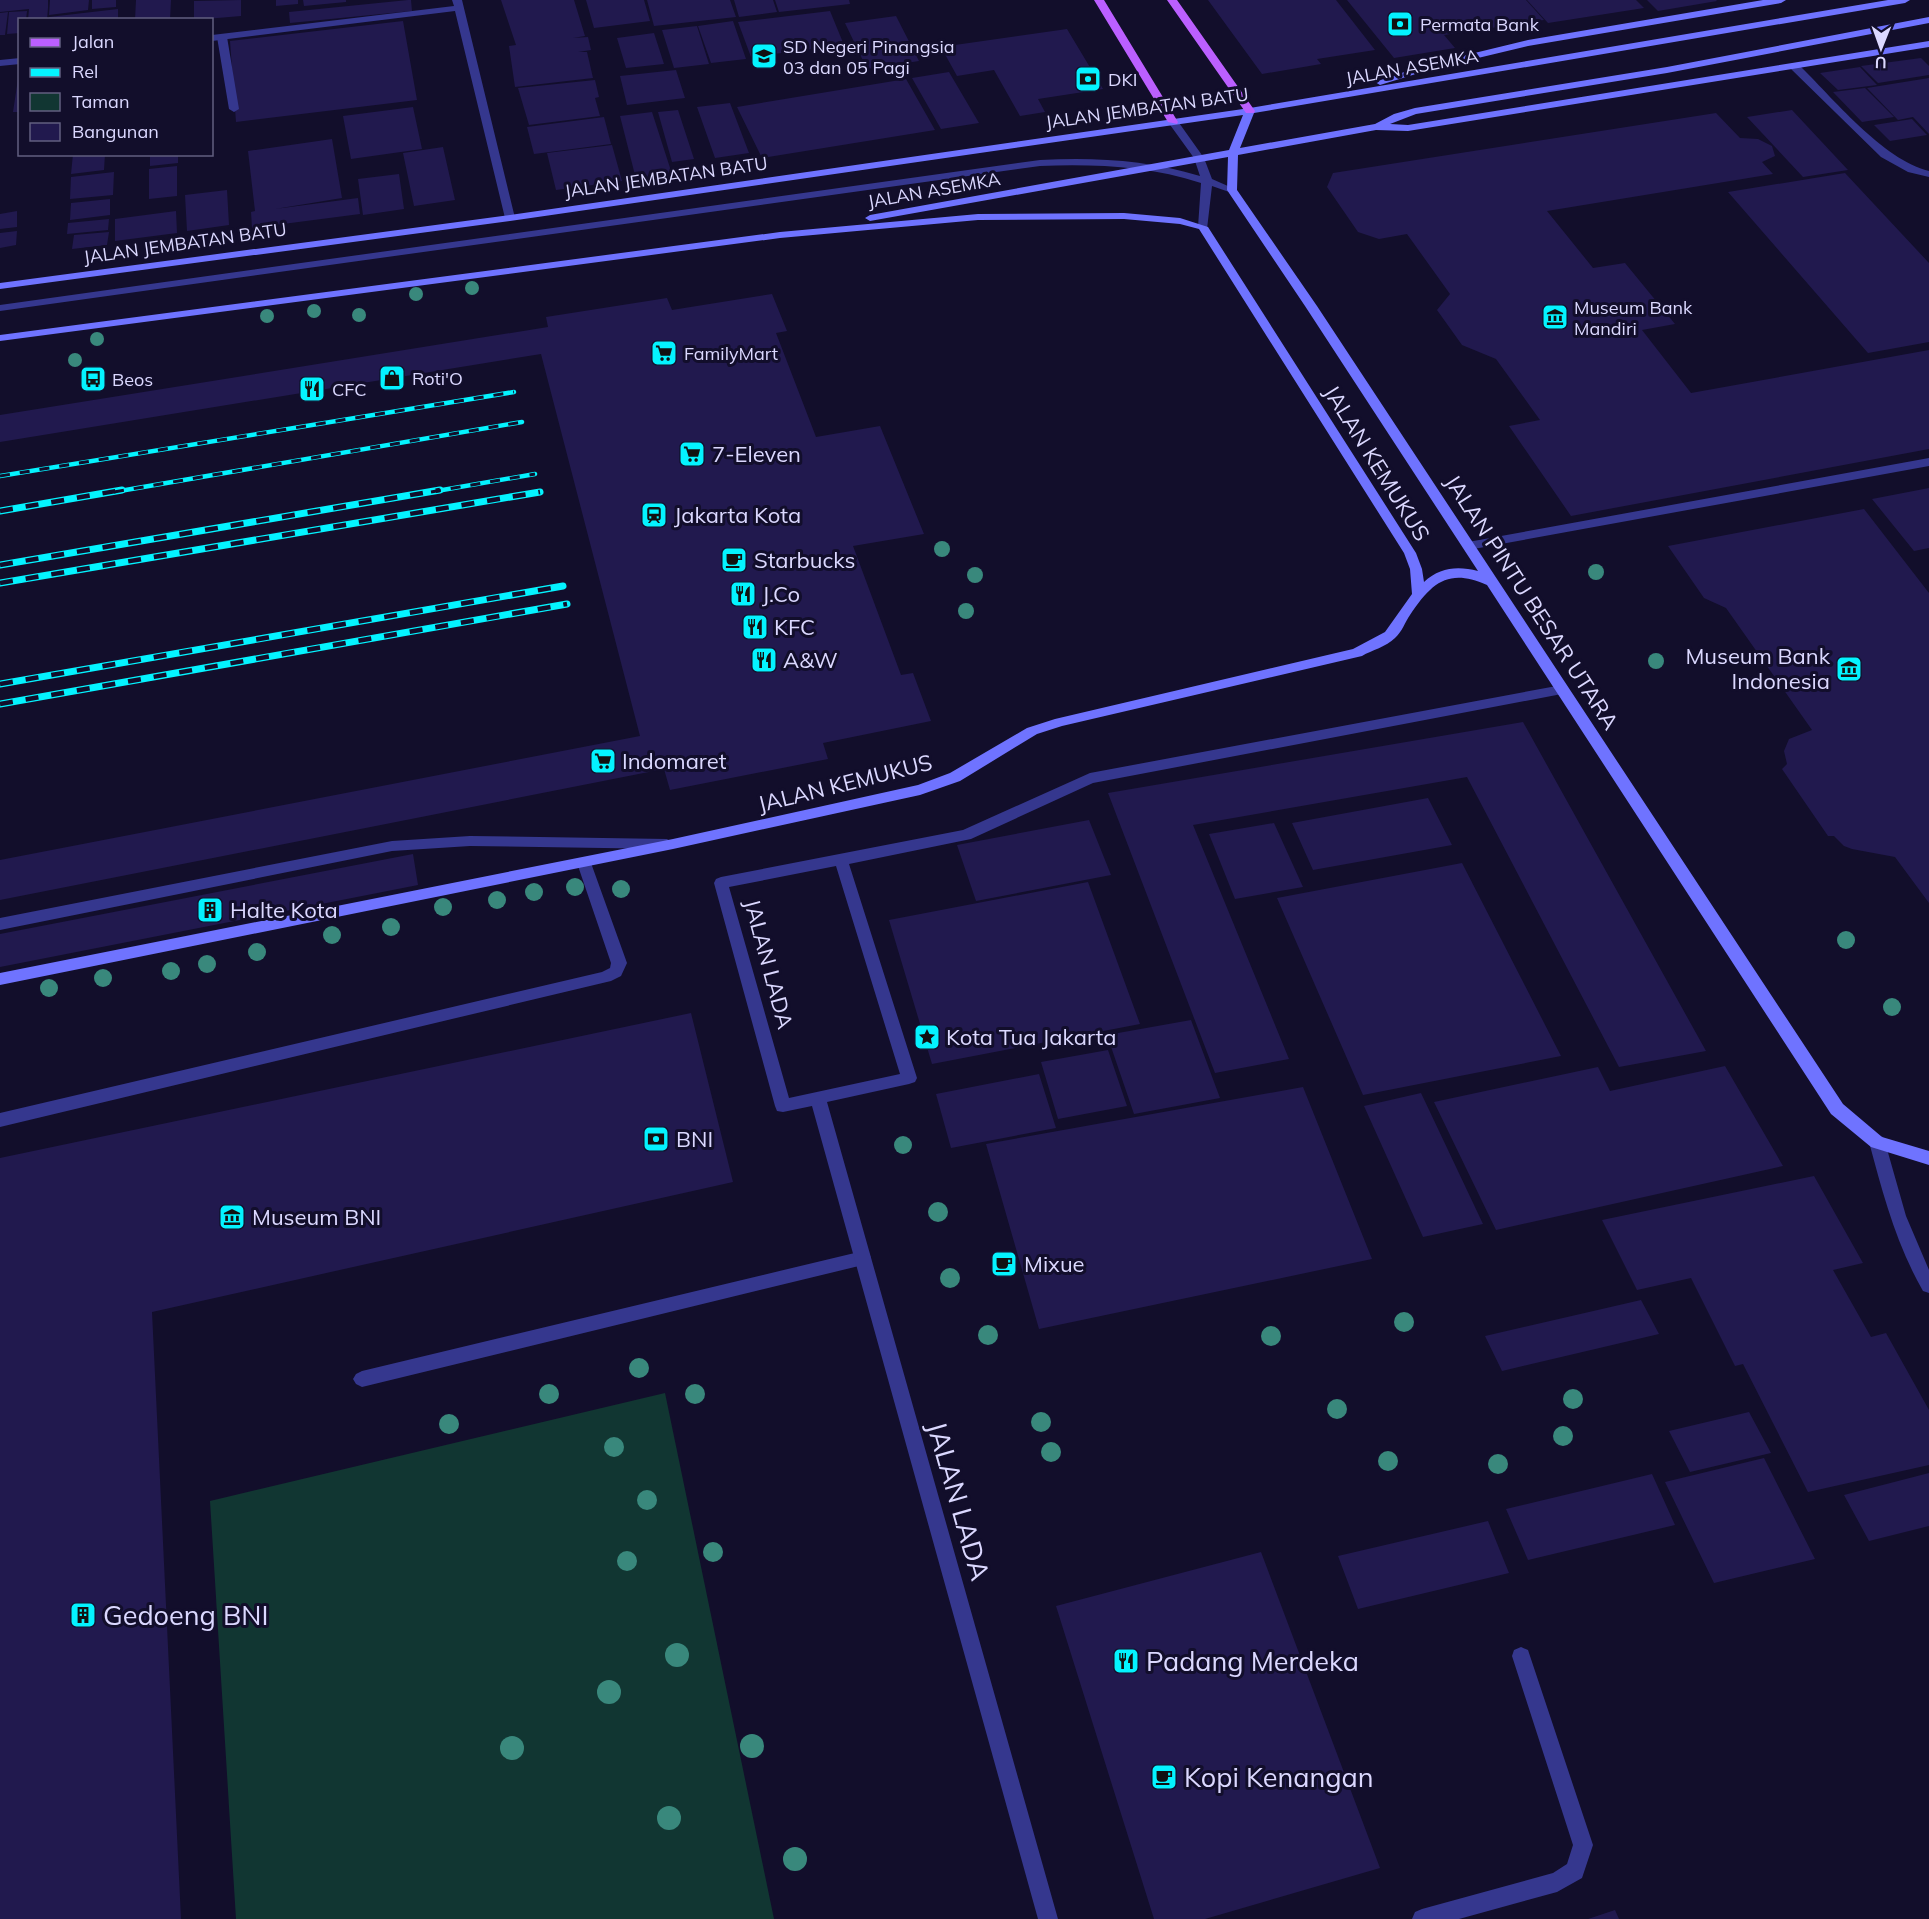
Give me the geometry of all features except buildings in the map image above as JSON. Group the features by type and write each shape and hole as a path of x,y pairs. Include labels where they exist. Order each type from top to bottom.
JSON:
{"main road":[{"path":"1099,0 1173,122"},
{"path":"1172,0 1250,111 1233,153 1232,190"},
{"name":"JALAN ASEMKA","path":"1337,97 1433,64 1498,50 1781,0"},
{"name":"JALAN ASEMKA","path":"1337,97 1905,0"},
{"name":"JALAN ASEMKA","path":"1376,127 1398,116 1415,111 1667,70 1929,20"},
{"name":"JALAN ASEMKA","path":"780,236 1376,127 1408,128 1929,44"},
{"name":"JALAN JEMBATAN BATU","path":"0,286 510,218 1337,97"},
{"name":"JALAN PINTU BESAR UTARA","path":"1232,190 1286,267 1837,1109 1877,1142"},
{"path":"0,338 780,236 978,217 1124,216 1180,221 1203,227"},
{"name":"JALAN KEMUKUS","path":"0,979 584,863 920,790 955,777 1032,731 1060,722 1358,653 1390,635 1418,593 1416,569 1410,553 1203,227"},
{"path":"1418,593 1431,579 1453,572 1472,574 1492,582"},
{"path":"1877,1142 1929,1158"}],"street":[{"path":"217,37 458,4 510,218"},
{"path":"217,37 225,47 234,109"},
{"path":"0,63 18,61"},
{"path":"1794,66 1885,155 1912,170 1929,174"},
{"path":"1173,122 1199,158 1207,181 1203,227"},
{"path":"0,308 1040,163 1106,162 1150,168 1207,181 1232,190"},
{"path":"1468,546 1929,462"},
{"name":"JALAN LADA","path":"841,860 909,1078 783,1106 722,883 966,835 1090,778 1562,690"},
{"path":"0,924 392,846 470,841 673,844"},
{"path":"0,1120 606,977 616,972 620,963 584,863"},
{"name":"JALAN LADA","path":"818,1098 1048,1919"},
{"path":"1877,1142 1897,1214 1929,1286"},
{"path":"362,1379 863,1258"},
{"path":"1422,1919 1557,1882 1575,1871 1582,1845 1521,1656"}],"green space":[{"path":"665,1393 774,1919 236,1919 210,1501"}],"railway":[{"path":"0,476 514,392"},
{"path":"114,492 522,422"},
{"path":"431,492 535,474"},
{"path":"0,511 122,490"},
{"path":"0,565 440,490"},
{"path":"0,583 540,492"},
{"path":"0,684 563,586"},
{"path":"0,704 567,604"}],"place":[{"name":"Permata Bank","path":"1400,24"},
{"name":"SD Negeri Pinangsia 03 dan 05 Pagi","path":"764,56"},
{"name":"DKI","path":"1088,79"},
{"name":"Museum Bank Mandiri","path":"1555,317"},
{"name":"FamilyMart","path":"664,353"},
{"name":"Roti'O","path":"392,378"},
{"name":"Beos","path":"93,379"},
{"name":"CFC","path":"312,389"},
{"name":"7-Eleven","path":"692,454"},
{"name":"Jakarta Kota","path":"654,515"},
{"name":"Starbucks","path":"734,560"},
{"name":"J.Co","path":"743,594"},
{"name":"KFC","path":"755,627"},
{"name":"A&W","path":"764,660"},
{"name":"Museum Bank Indonesia","path":"1849,669"},
{"name":"Indomaret","path":"603,761"},
{"name":"Halte Kota","path":"210,910"},
{"name":"Kota Tua Jakarta","path":"927,1037"},
{"name":"BNI","path":"656,1139"},
{"name":"Museum BNI","path":"232,1217"},
{"name":"Mixue","path":"1004,1264"},
{"name":"Gedoeng BNI","path":"83,1615"},
{"name":"Padang Merdeka","path":"1126,1661"},
{"name":"Kopi Kenangan","path":"1164,1777"}]}
